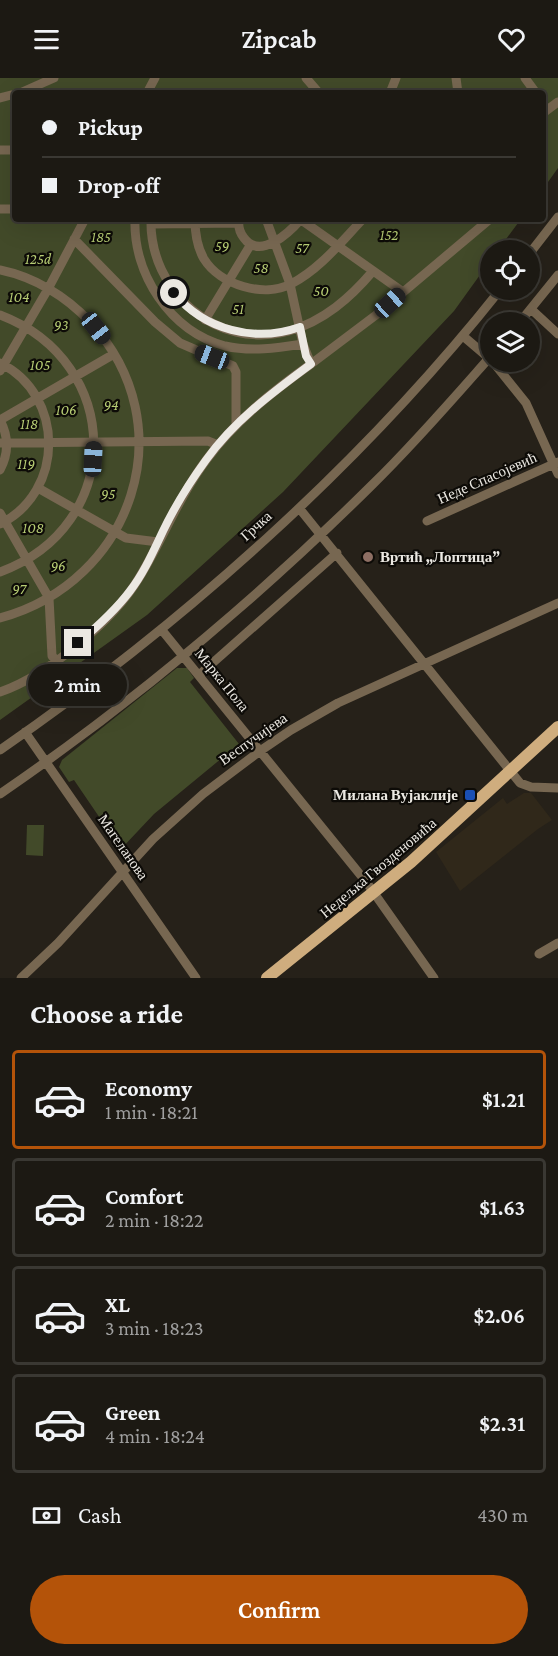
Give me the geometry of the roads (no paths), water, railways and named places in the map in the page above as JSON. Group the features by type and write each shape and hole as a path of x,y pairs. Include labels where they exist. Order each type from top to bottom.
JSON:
{"main road":[{"name":"Недељка Гвозденовића","path":"267,978 375,893 430,846 558,727"}],"street":[{"path":"27,90 54,78"},
{"path":"306,78 316,90"},
{"path":"56,660 52,656 49,598 2,519 24,507 38,488 47,466 50,443 44,412 37,398 23,379 1,367 48,289 83,222"},
{"path":"135,222 136,243 144,272 161,301 185,325 212,341 237,348 257,350 303,344"},
{"path":"151,222 156,259 166,280 180,300 205,320 220,327 248,333 273,334 300,327 323,317 344,301 373,271"},
{"path":"195,222 197,243 205,260 216,272 247,287 260,289 278,288 290,284 316,267 360,222"},
{"path":"239,222 242,236 251,244 264,246 275,242 297,222"},
{"path":"267,222 290,284 303,344 311,364"},
{"path":"304,222 403,292"},
{"path":"0,692 25,682 56,660 102,623 120,604 139,579 190,484 218,445 236,425 268,397 369,321 486,222"},
{"path":"540,241 556,223"},
{"path":"74,239 180,344 227,362 235,368 236,425"},
{"path":"205,320 251,244"},
{"path":"0,270 48,289 85,317 114,354 132,396 138,442 136,470 130,498 114,533 86,570 33,607 0,618"},
{"path":"558,275 532,310 558,334"},
{"name":"Грчка","path":"0,750 95,682 161,629 299,508 404,400 463,336 492,300"},
{"path":"0,315 26,327 55,349 75,375 89,409 94,442 90,477 76,510 50,543 27,560 0,572"},
{"path":"463,336 480,350"},
{"path":"0,470 5,459 0,420 114,354"},
{"path":"0,794 46,762 184,657 322,534 390,467 480,371"},
{"path":"501,372 526,403 556,463 558,474"},
{"path":"4,443 208,441 218,445"},
{"name":"Неде Спасојевић","path":"427,521 556,463"},
{"path":"38,488 114,533 133,540 158,542"},
{"path":"299,508 520,783 527,786 558,788"},
{"path":"199,675 337,553"},
{"name":"Веспучијева","path":"21,978 58,944 153,840 196,800 260,751 338,703 558,603"},
{"name":"Марка Пола","path":"161,629 375,893 434,978"},
{"name":"Магеланова","path":"25,732 195,978"},
{"path":"540,954 558,943"}],"place":[{"name":"Вртић „Лоптица”","path":"368,557"},
{"name":"Милана Вујаклије","path":"470,795"}],"park label":[{"name":"152","path":"389,235"},
{"name":"185","path":"101,237"},
{"name":"59","path":"222,246"},
{"name":"57","path":"302,248"},
{"name":"125d","path":"38,259"},
{"name":"58","path":"261,268"},
{"name":"50","path":"321,291"},
{"name":"104","path":"19,297"},
{"name":"51","path":"238,309"},
{"name":"93","path":"61,325"},
{"name":"105","path":"40,365"},
{"name":"94","path":"111,405"},
{"name":"106","path":"66,410"},
{"name":"118","path":"29,424"},
{"name":"119","path":"26,464"},
{"name":"95","path":"108,494"},
{"name":"108","path":"33,528"},
{"name":"96","path":"58,566"},
{"name":"97","path":"19,589"}]}
